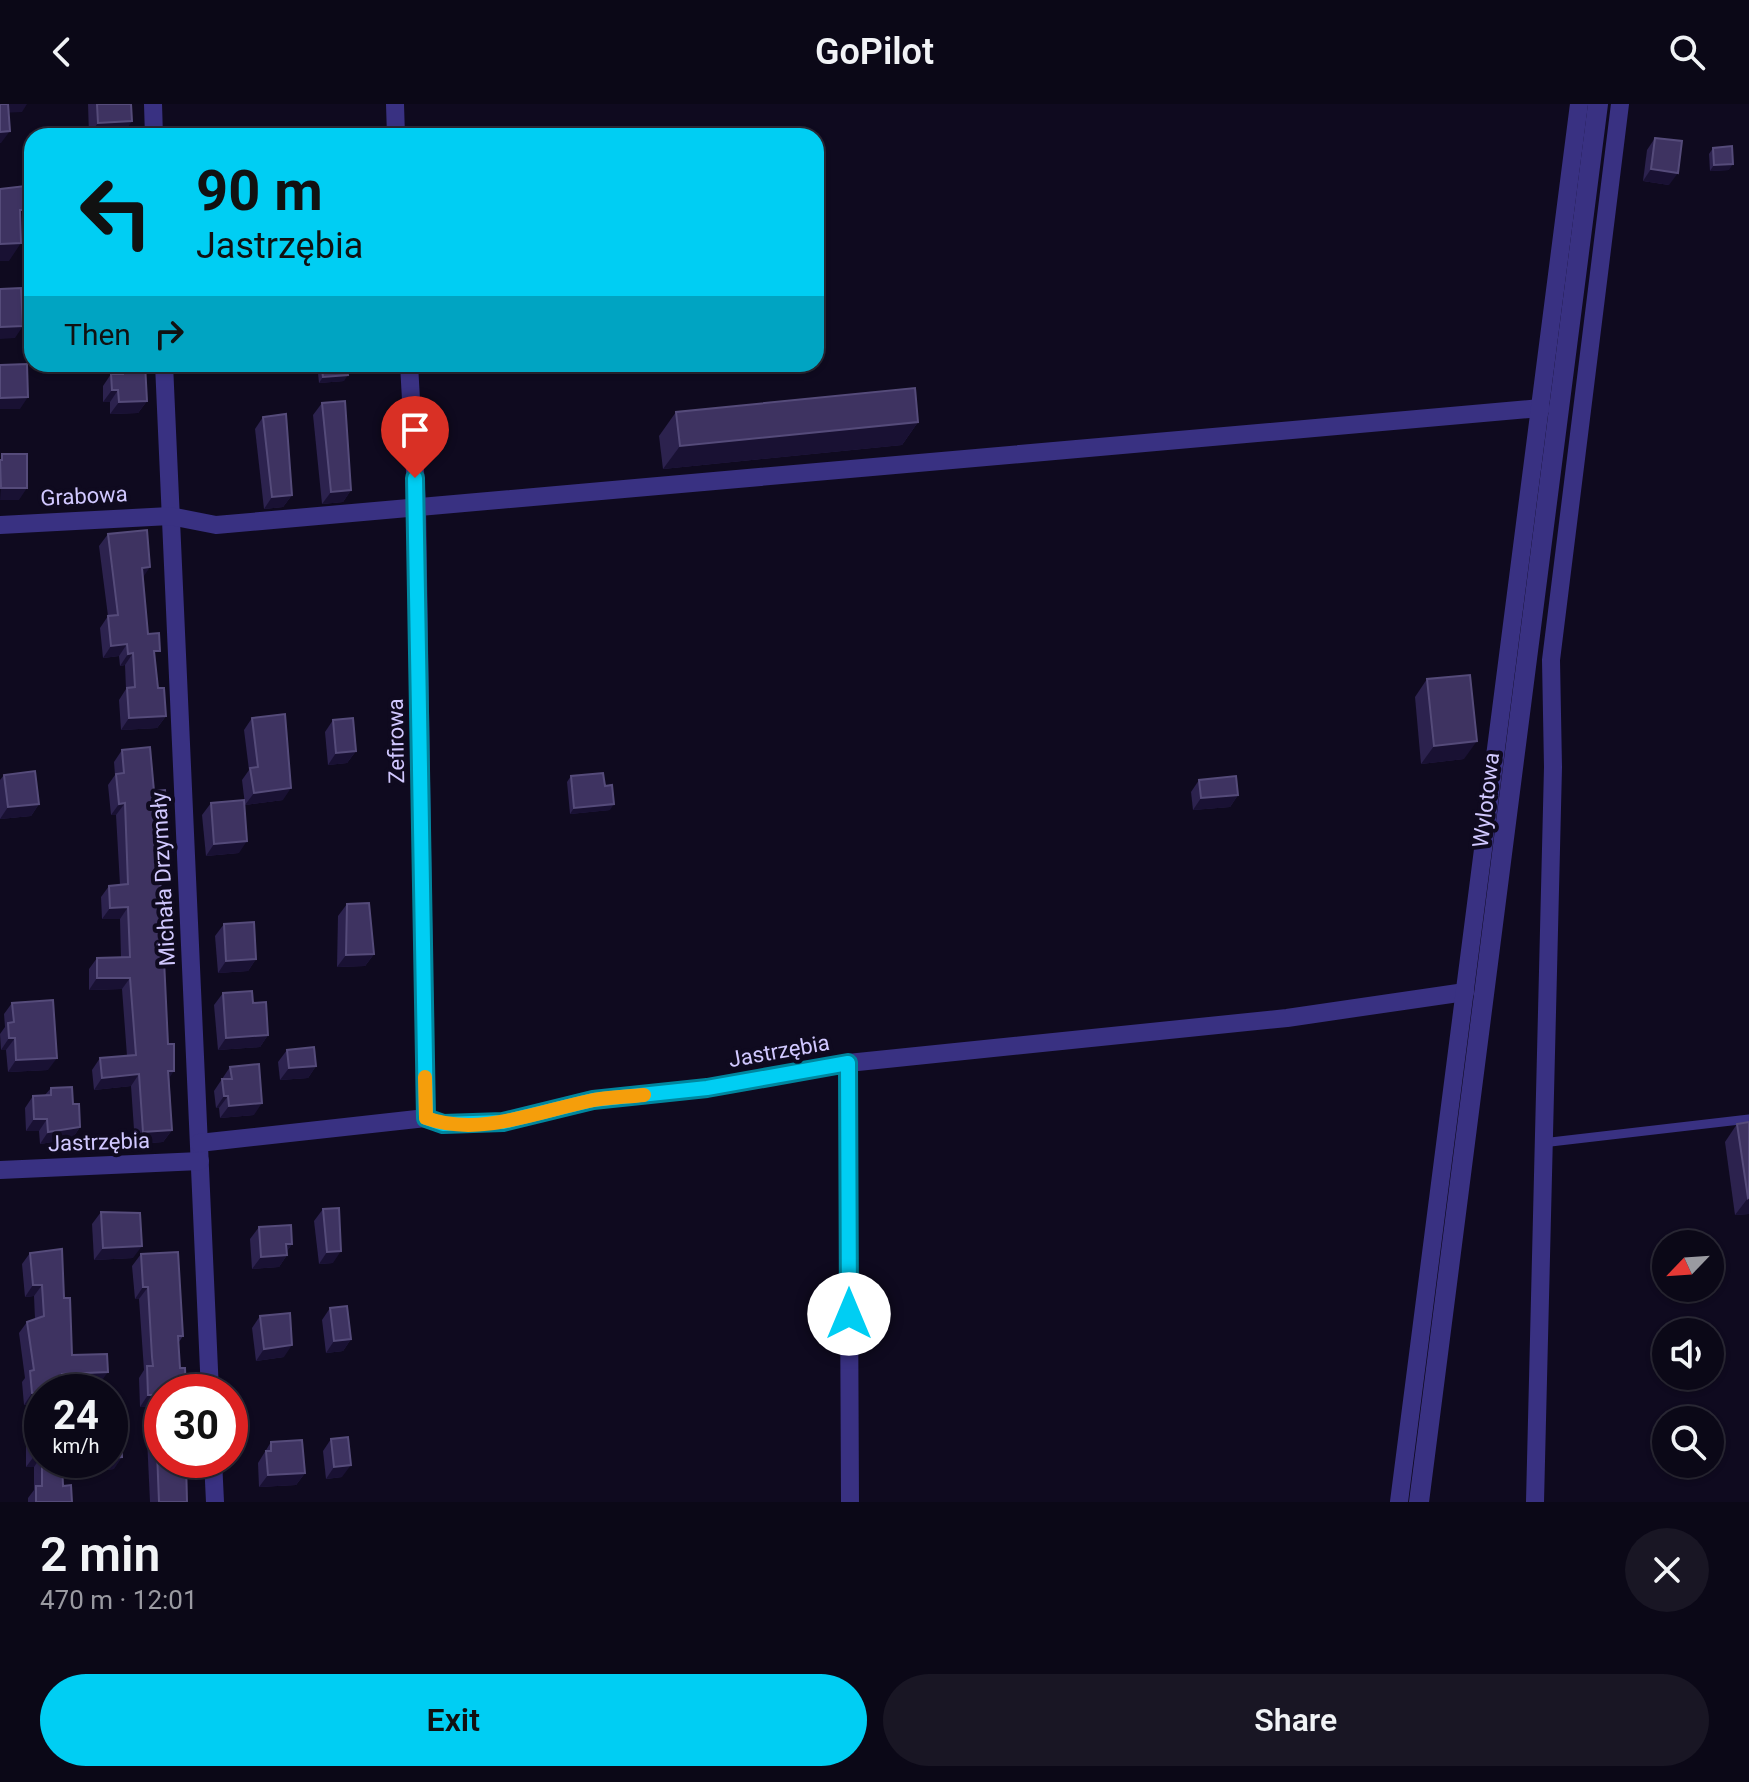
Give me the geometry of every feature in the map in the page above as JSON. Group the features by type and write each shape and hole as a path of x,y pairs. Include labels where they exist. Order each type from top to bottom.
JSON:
{"street":[{"path":"153,104 154,128"},
{"path":"395,104 396,128"},
{"name":"Wylotowa","path":"1399,1502 1579,104"},
{"name":"Wylotowa","path":"1419,1502 1598,104"},
{"path":"1535,1502 1553,767 1551,660 1620,104"},
{"name":"Michała Drzymały","path":"164,372 209,1374"},
{"name":"Zefirowa","path":"409,372 417,507 426,1118"},
{"name":"Grabowa","path":"0,525 170,516 216,525 1541,408"},
{"name":"Jastrzębia","path":"0,1170 199,1152 426,1118 443,1124 503,1122 593,1100 707,1088 848,1063 1273,1020 1465,992"},
{"path":"848,1063 850,1502"},
{"path":"214,1478 215,1502"}],"lane":[{"path":"1542,1143 1749,1119"}],"building":[{"path":"0,104 8,104 10,131 0,132"},
{"path":"97,104 131,104 132,121 98,123"},
{"path":"1655,138 1682,141 1678,173 1651,169"},
{"path":"1732,146 1733,164 1714,165 1713,148"},
{"path":"24,186 24,210 20,210 21,243 0,244 0,189"},
{"path":"21,288 23,326 0,327 0,289"},
{"path":"24,364 28,397 0,398 0,365"},
{"path":"145,372 147,401 119,402 118,390 112,390 111,374"},
{"path":"322,372 348,372 348,375 323,377"},
{"path":"915,388 918,422 680,446 676,412"},
{"path":"345,401 351,490 331,492 322,403"},
{"path":"286,414 292,495 272,497 263,417"},
{"path":"2,454 27,454 27,488 1,488"},
{"path":"147,530 150,567 142,568 148,634 159,633 160,651 154,651 158,688 164,688 166,716 129,718 127,688 135,687 133,653 128,654 127,644 111,646 108,616 118,615 108,534"},
{"path":"1470,675 1477,741 1434,746 1427,679"},
{"path":"285,714 291,788 254,793 250,768 258,767 252,718"},
{"path":"353,718 356,751 336,753 333,720"},
{"path":"150,747 154,791 165,790 167,810 157,811 168,1044 174,1044 174,1071 168,1071 172,1130 143,1132 139,1074 102,1078 100,1058 136,1055 130,978 97,978 97,958 130,957 128,907 110,908 109,886 128,884 125,803 119,804 116,774 124,773 122,750"},
{"path":"35,771 39,804 8,807 4,775"},
{"path":"603,773 605,786 612,785 614,804 574,808 571,776"},
{"path":"1236,776 1238,795 1201,798 1199,780"},
{"path":"244,800 247,841 214,844 211,803"},
{"path":"369,903 374,954 346,955 347,904"},
{"path":"254,922 256,959 226,961 224,924"},
{"path":"252,991 253,1003 266,1002 268,1035 226,1038 223,993"},
{"path":"53,1000 57,1058 16,1060 15,1038 9,1038 8,1023 14,1022 12,1003"},
{"path":"314,1047 316,1066 289,1068 287,1050"},
{"path":"259,1064 262,1103 229,1106 222,1079 232,1079 230,1067"},
{"path":"72,1087 73,1104 79,1104 80,1127 48,1132 47,1119 34,1119 33,1096 51,1095 51,1088"},
{"path":"1749,1122 1749,1197 1748,1198 1737,1124"},
{"path":"339,1208 341,1251 327,1252 323,1209"},
{"path":"101,1212 140,1213 142,1246 103,1248"},
{"path":"291,1225 292,1244 286,1244 287,1255 261,1257 259,1227"},
{"path":"62,1249 64,1298 70,1298 72,1355 107,1354 108,1372 30,1374 34,1370 27,1322 44,1316 42,1285 33,1285 30,1253"},
{"path":"178,1252 183,1336 178,1336 180,1368 185,1368 185,1374 147,1374 147,1366 153,1366 148,1287 143,1287 141,1254"},
{"path":"347,1306 351,1339 334,1341 330,1308"},
{"path":"290,1313 292,1345 264,1349 260,1316"},
{"path":"348,1437 351,1465 334,1467 331,1439"},
{"path":"302,1440 305,1473 268,1475 266,1451 271,1451 271,1442"},
{"path":"42,1478 63,1478 63,1486 71,1485 72,1502 36,1502 36,1486 42,1486"},
{"path":"158,1478 186,1478 187,1502 159,1502"}],"slow traffic":[{"path":"425,1077 426,1118 443,1124 503,1122 593,1100 644,1095"}],"route":[{"path":"415,478 426,1118 443,1124 503,1122 593,1100 707,1088 848,1063 849,1314"}]}
